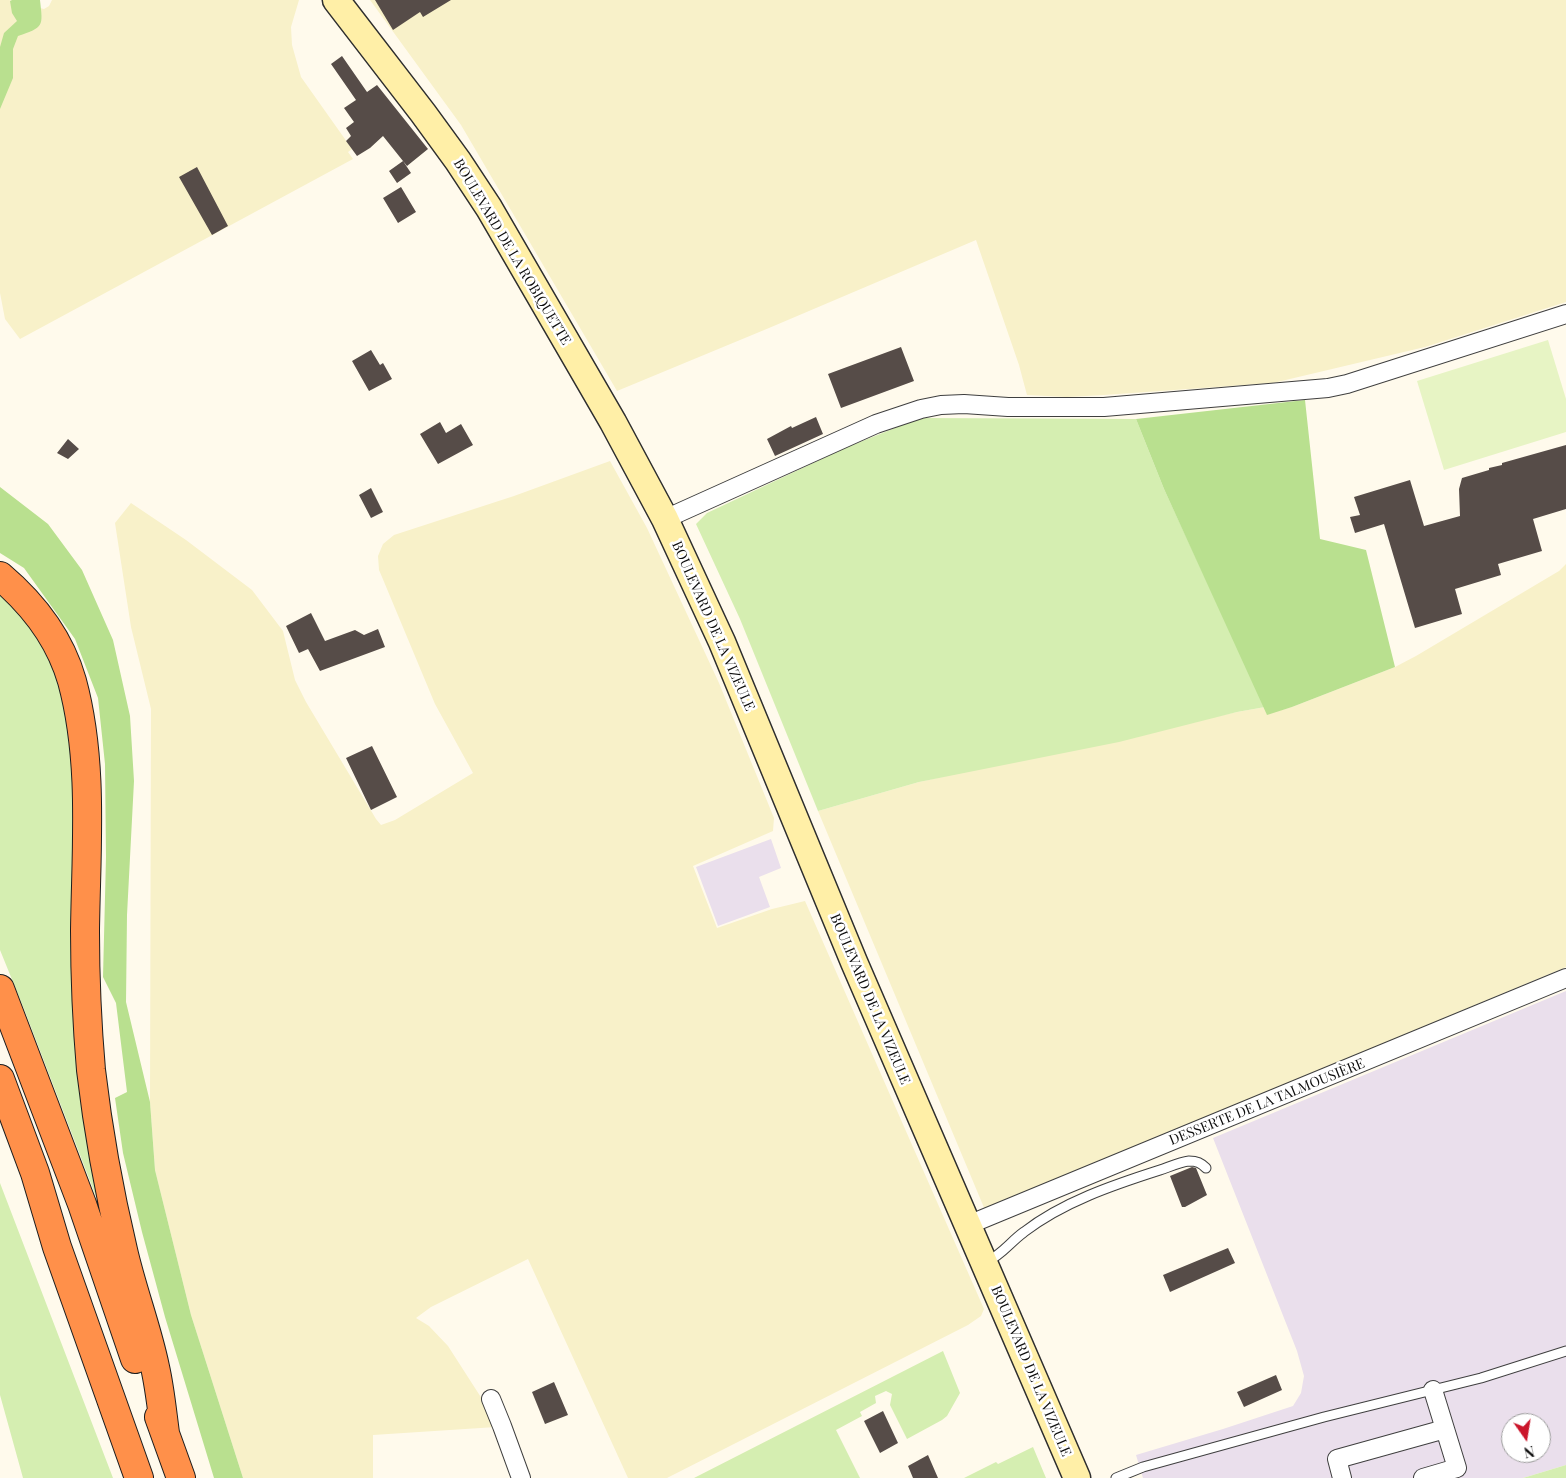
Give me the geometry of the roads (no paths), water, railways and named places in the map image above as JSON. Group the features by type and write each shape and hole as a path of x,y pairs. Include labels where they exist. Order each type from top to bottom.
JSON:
{"highway":[{"path":"0,576 29,603 50,631 67,666 78,706 83,732 87,804 85,934 88,1028 92,1070 106,1170 123,1252 155,1367 165,1433"},
{"path":"0,990 82,1204 140,1372 181,1478"},
{"path":"0,1079 35,1174 57,1247 139,1478"},
{"path":"0,1133 57,1247"}],"main road":[{"name":"BOULEVARD DE LA ROBIQUETTE","path":"336,0 433,126 489,208 610,417 666,519"},
{"name":"BOULEVARD DE LA VIZEULE","path":"666,519 722,642 854,962 1077,1478"}],"street":[{"path":"666,519 876,424 921,409 942,405 964,404 1008,407 1104,407 1328,388 1347,384 1566,314"},
{"name":"DESSERTE DE LA TALMOUSIÈRE","path":"968,1225 1566,978"},
{"path":"1423,1478 1457,1468 1433,1390"},
{"path":"491,1400 521,1478"},
{"path":"1342,1478 1337,1459 1445,1429"}],"lane":[{"path":"984,1263 1000,1255 1023,1232 1088,1196 1188,1161 1199,1162 1206,1168"},
{"path":"1116,1478 1142,1467 1324,1417 1481,1378 1566,1351"}]}
